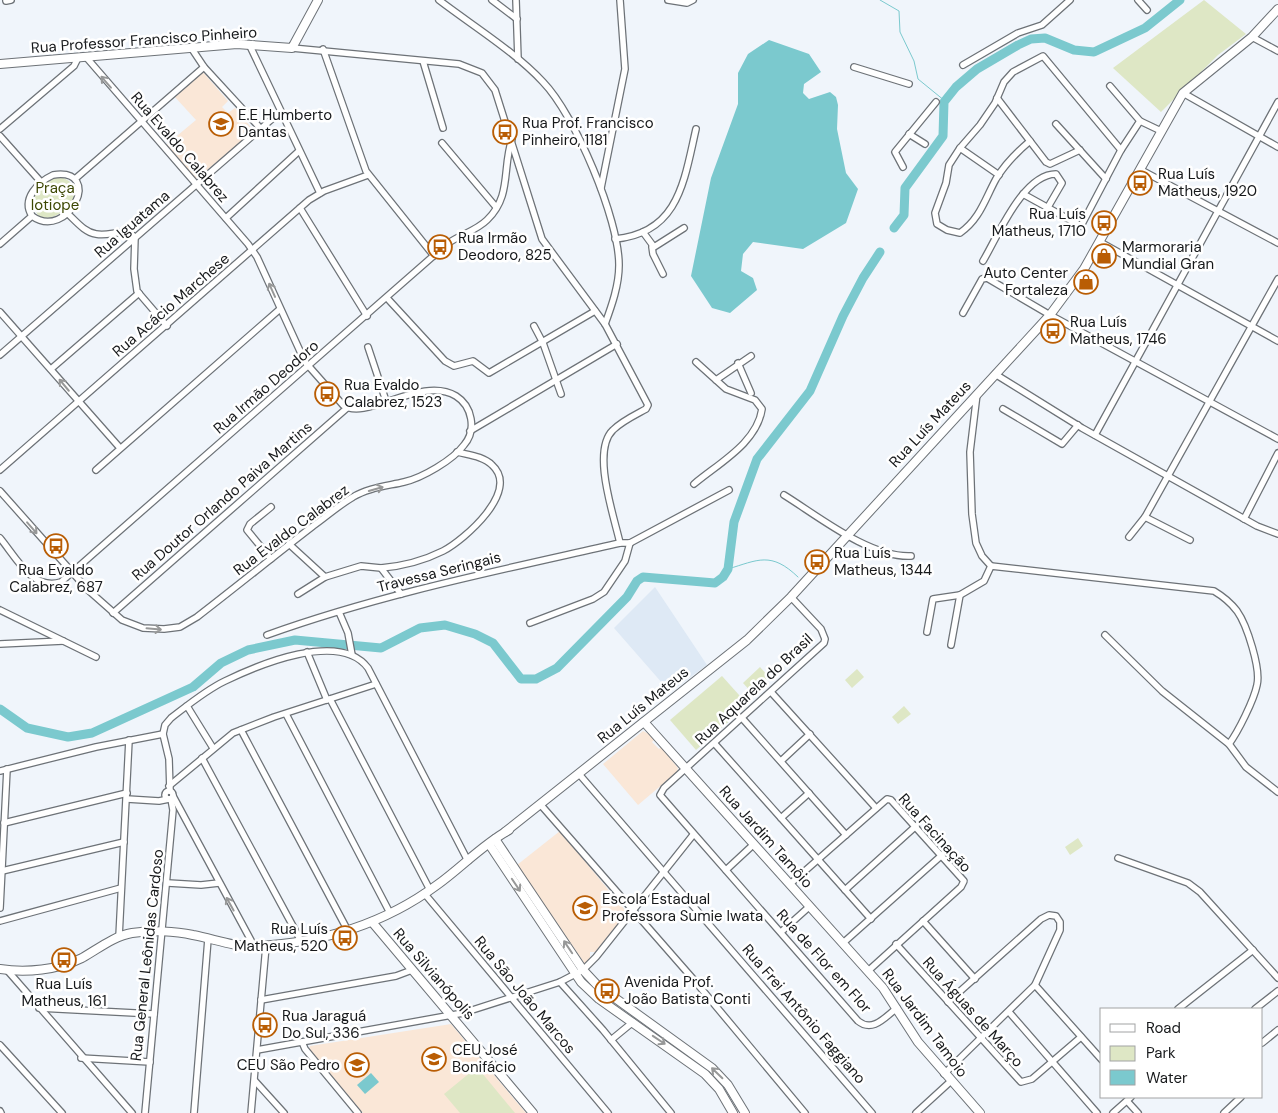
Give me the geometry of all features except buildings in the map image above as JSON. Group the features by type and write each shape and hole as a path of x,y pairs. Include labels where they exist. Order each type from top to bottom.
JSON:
{"main road":[{"path":"292,48 318,0"},
{"name":"Rua Luís Mateus","path":"3,970 42,969 70,962 119,937 134,933 183,933 237,947 266,946 301,941 348,931 372,922 427,891 536,810 540,804 748,640 791,597 1050,315 1072,287 1100,242 1183,93 1252,37 1278,10"},
{"name":"Rua Professor Francisco Pinheiro","path":"0,64 249,44 292,48"},
{"name":"Rua Jardim Tamôio","path":"644,722 868,971"},
{"path":"492,842 583,970 608,995 658,1028 712,1068 728,1085 745,1113"},
{"path":"492,842 576,975 600,999 705,1074 719,1089 733,1113"},
{"name":"Rua Silvianópolis","path":"372,922 534,1113"},
{"name":"Rua Jardim Tamoio","path":"868,971 897,1008 918,1042 978,1112"}],"street":[{"path":"439,0 518,59 554,94 571,119 601,189 615,239 619,272 606,324"},
{"path":"492,0 517,19"},
{"path":"516,0 518,59"},
{"path":"601,189 625,69 620,0"},
{"path":"668,0 691,1"},
{"path":"963,65 1018,33 1042,25 1070,0"},
{"path":"1138,0 1147,10"},
{"path":"1252,37 1278,51"},
{"path":"249,44 320,193"},
{"name":"Rua Professor Francisco Pinheiro","path":"292,48 323,49 466,65 487,77 495,90 512,139 542,239 606,324 648,405 646,409 613,430 604,448 607,483 620,543"},
{"path":"192,49 204,67 261,129"},
{"path":"323,49 368,175 434,256"},
{"path":"1030,141 1012,157 999,175 983,207 970,226 960,233 946,230 937,224 935,213 946,183 949,165 960,148 980,125 997,98 1004,82 1013,72 1043,56 1121,150"},
{"path":"0,129 82,58"},
{"name":"Rua Evaldo Calabrez","path":"82,58 197,185 252,250 307,366 347,408"},
{"path":"422,61 443,128"},
{"path":"75,179 204,67"},
{"path":"854,67 909,84"},
{"path":"1110,86 1140,121 1161,131"},
{"path":"1183,93 1278,147"},
{"path":"997,98 1046,162 1050,164 1080,150"},
{"path":"904,167 895,152 936,102"},
{"path":"1095,435 1278,102"},
{"name":"Rua Iguatama","path":"0,355 280,112"},
{"path":"1023,194 1081,226 1121,150 1140,121"},
{"path":"1056,124 1106,179"},
{"path":"615,239 644,232 663,219 676,204 696,130"},
{"path":"909,134 925,144"},
{"path":"0,136 41,182"},
{"name":"Rua Irmão Deodoro","path":"0,538 38,582 55,584 61,582 453,239 488,220 505,192 506,157 512,139"},
{"path":"442,143 496,207"},
{"path":"960,148 999,175"},
{"path":"226,218 299,151"},
{"path":"1141,170 1217,213 1278,244"},
{"path":"59,174 75,179 79,192 78,200 67,213 50,222 41,221 32,216 29,211 29,199 41,182 59,174"},
{"path":"983,261 1029,185 1046,174 1056,174 1062,182 1048,207"},
{"name":"Rua Acácio Marchese","path":"0,470 300,208 320,193 368,175"},
{"path":"300,208 366,316"},
{"path":"67,213 90,232 103,235 124,231 135,237 134,275 139,294 167,326"},
{"path":"0,244 32,216"},
{"path":"652,247 684,228"},
{"path":"644,232 663,274"},
{"path":"1100,242 1278,341"},
{"path":"962,313 984,277 1278,439"},
{"path":"1129,537 1145,517 1278,280"},
{"path":"51,369 139,294"},
{"path":"387,298 448,364 454,366 473,361 485,372 492,372 595,311"},
{"path":"96,470 280,309"},
{"path":"0,312 51,369 78,403 120,448"},
{"path":"534,326 543,343 561,394"},
{"path":"470,431 617,344"},
{"path":"368,347 386,401"},
{"path":"716,380 751,356"},
{"path":"694,484 755,431 762,411 760,403 726,389 696,362"},
{"path":"738,364 751,393"},
{"path":"995,374 1095,435 1244,519 1278,534"},
{"path":"347,408 366,408 424,391 454,395 462,400 470,413 470,431"},
{"path":"977,394 970,452 972,514 976,542 982,556 991,566 1214,591 1228,600 1239,614 1258,674 1257,686 1237,733 1229,744"},
{"name":"Rua Doutor Orlando Paiva Martins","path":"113,613 347,408"},
{"path":"1003,409 1062,444 1080,426"},
{"name":"Rua Evaldo Calabrez","path":"0,491 104,606 127,622 143,628 164,630 180,627 197,617 352,497 416,478 456,452 468,440 470,431"},
{"path":"298,594 314,586 325,577 360,566 381,568 419,562 463,538 487,513 497,495 499,485 497,471 486,460 456,452"},
{"path":"1244,519 1278,453"},
{"path":"530,623 593,599 604,592 625,561 630,551 630,543 729,490"},
{"path":"784,495 847,535 886,554 910,556"},
{"path":"271,507 250,524 247,530 248,535 271,559"},
{"path":"1145,517 1190,540"},
{"name":"Travessa Seringais","path":"267,635 401,594 536,560 620,543 630,543"},
{"path":"289,544 325,577"},
{"path":"927,632 933,599 960,595 984,581 991,566"},
{"path":"381,568 401,594"},
{"path":"951,646 960,595"},
{"name":"Rua Aquarela do Brasil","path":"660,796 662,790 821,647 825,639 822,629 791,597"},
{"path":"0,610 96,656"},
{"path":"339,612 348,633 351,652"},
{"path":"1105,635 1162,691 1229,744 1246,767 1278,792"},
{"path":"0,644 65,641"},
{"path":"0,771 129,740 163,734 167,722 187,706 224,682 250,670 307,652 328,650 351,652 360,659 376,684 468,861"},
{"name":"Rua São João Marcos","path":"307,652 328,699 427,891 510,998 608,1113"},
{"path":"4,823 127,796 152,801 170,794 202,758 226,737 328,699 376,684"},
{"path":"771,692 876,808"},
{"path":"187,706 212,748"},
{"path":"286,714 390,912"},
{"path":"742,718 846,835"},
{"path":"241,730 348,931"},
{"name":"Rua General Leônidas Cardoso","path":"145,1113 173,818 169,759 163,734"},
{"path":"781,761 810,734"},
{"path":"119,937 129,740"},
{"path":"715,744 870,919"},
{"path":"202,758 301,941"},
{"path":"0,908 7,769"},
{"name":"Rua Frei Antônio Faggiano","path":"579,774 872,1113"},
{"path":"781,818 809,793"},
{"path":"170,794 254,946"},
{"name":"Rua de Flor em Flor","path":"660,796 862,1024 873,1026 897,1008"},
{"name":"Rua Facinação","path":"790,884 885,800 891,800 916,826 964,882 951,898 896,944 868,971"},
{"path":"540,804 756,1053 805,1113"},
{"path":"173,818 179,815 184,817"},
{"path":"844,890 916,826"},
{"path":"256,1050 452,1016 560,982 576,975 583,970 693,835"},
{"path":"2,871 124,842"},
{"path":"726,870 754,844"},
{"path":"843,943 942,855"},
{"path":"1118,858 1188,883 1200,892 1278,978"},
{"path":"168,882 201,885 218,883"},
{"path":"0,920 122,888"},
{"path":"781,932 810,906"},
{"path":"944,1074 1035,985 1060,930 1060,922 1056,916 1050,915 1041,920 948,1002"},
{"path":"923,921 975,979"},
{"path":"194,1113 208,938"},
{"name":"Rua Águas de Março","path":"896,944 1021,1082 1030,1081 1081,1037"},
{"path":"251,1113 266,946"},
{"path":"1179,1008 1253,950"},
{"path":"3,970 132,1113"},
{"path":"261,1000 396,976 412,970"},
{"path":"560,982 671,1113"},
{"path":"1035,985 1100,1058"},
{"path":"1256,1008 1278,991"},
{"path":"39,1008 154,1014"},
{"path":"1009,1012 1097,1113"},
{"path":"611,1040 633,1022"},
{"path":"1263,1042 1278,1030"},
{"path":"302,1042 305,1049 358,1113"},
{"path":"0,1045 60,1112"},
{"path":"81,1058 150,1062"},
{"path":"255,1081 284,1113"},
{"path":"916,1113 951,1081"},
{"path":"1224,1113 1240,1098"},
{"path":"1113,1113 1129,1099 1138,1113"}],"shaded area":[{"name":"E.E Humberto Dantas","path":"202,71 228,101 222,107 228,113 235,108 254,131 196,179 166,145 196,120 174,96"},
{"path":"655,587 707,665 670,692 614,628"},
{"path":"643,731 649,734 654,740 652,742 659,749 661,747 678,768 677,772 638,805 603,764"},
{"name":"Escola Estadual Professora Sumie Iwata","path":"560,831 625,910 622,919 595,952 590,952 590,958 585,964 517,865"},
{"path":"451,1024 526,1113 363,1113 309,1049 310,1046"}],"green space":[{"path":"1204,0 1246,34 1218,55 1161,112 1113,68"},
{"name":"Praça Iotiope","path":"60,177 70,182 74,188 71,203 57,215 48,218 39,217 32,205 35,195 50,180"},
{"path":"760,667 769,677 752,693 743,683"},
{"path":"857,669 864,677 852,688 845,680"},
{"path":"722,676 748,705 696,750 670,720"},
{"path":"904,706 911,714 898,724 892,717"},
{"path":"1078,838 1083,846 1070,855 1065,847"},
{"path":"477,1067 515,1113 460,1113 444,1094"}],"water":[{"path":"769,40 809,54 821,72 804,84 803,93 809,99 830,92 836,97 838,105 837,129 846,173 858,189 846,223 803,249 753,242 743,254 741,271 753,278 757,290 730,313 712,308 691,276 711,178 738,104 738,73 748,54"},
{"path":"371,1073 379,1082 365,1094 357,1085"}],"waterway":[{"path":"880,0 899,11 900,32 914,61 918,79 945,101"},
{"path":"894,228 904,215 905,188 943,136 944,102 956,87 977,69 1031,39 1045,38 1074,50 1094,52 1145,28 1180,0"},
{"path":"0,709 27,728 68,737 92,733 193,687 221,663 248,650 295,640 381,648 420,628 445,625 475,634 493,643 521,679 536,679 557,668 627,597 637,581 643,577 715,583 723,577 728,569 734,522 757,459 810,391 843,316 863,278 880,252"},
{"path":"728,569 764,560 780,564 798,577"}],"place":[{"name":"E.E Humberto Dantas","path":"221,124"},
{"name":"Rua Prof. Francisco Pinheiro, 1181","path":"505,132"},
{"name":"Rua Luís Matheus, 1920","path":"1140,183"},
{"name":"Rua Luís Matheus, 1710","path":"1104,223"},
{"name":"Rua Irmão Deodoro, 825","path":"440,247"},
{"name":"Marmoraria Mundial Gran","path":"1104,256"},
{"name":"Auto Center Fortaleza","path":"1086,282"},
{"name":"Rua Luís Matheus, 1746","path":"1053,331"},
{"name":"Rua Evaldo Calabrez, 1523","path":"327,394"},
{"name":"Rua Evaldo Calabrez, 687","path":"56,546"},
{"name":"Rua Luís Matheus, 1344","path":"817,562"},
{"name":"Escola Estadual Professora Sumie Iwata","path":"585,908"},
{"name":"Rua Luís Matheus, 520","path":"345,938"},
{"name":"Rua Luís Matheus, 161","path":"64,960"},
{"name":"Avenida Prof. João Batista Conti","path":"607,991"},
{"name":"Rua Jaraguá Do Sul, 336","path":"265,1025"},
{"name":"CEU José Bonifácio","path":"434,1059"},
{"name":"CEU São Pedro","path":"357,1065"}]}
